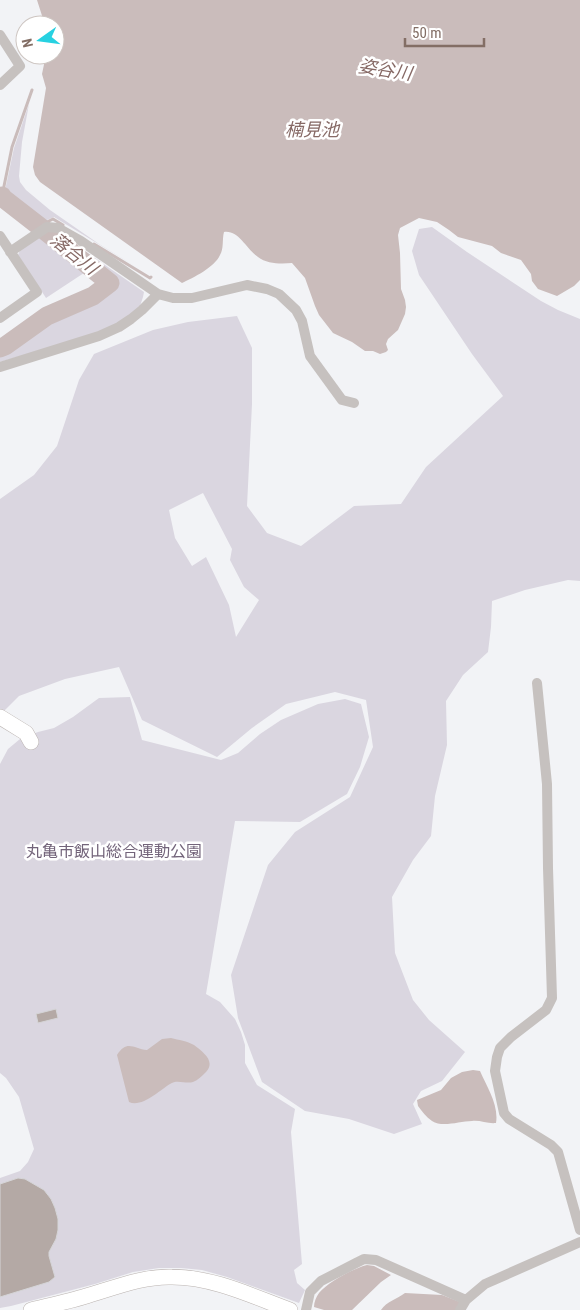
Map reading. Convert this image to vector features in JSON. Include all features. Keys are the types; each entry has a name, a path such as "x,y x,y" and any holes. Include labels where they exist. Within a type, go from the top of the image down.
{"street":[{"path":"0,34 20,66 0,85"},
{"path":"10,252 47,227 58,228 158,294 173,298 192,298 247,285 267,288 279,294 296,310 302,321 310,356 342,400 354,403"},
{"path":"0,236 37,292 0,318"},
{"path":"0,367 106,333 131,319 158,294"},
{"path":"537,683 547,784 552,998 546,1010 500,1048 495,1071 504,1113 510,1120 551,1145 558,1152 580,1230"},
{"path":"0,717 26,733 31,742"},
{"path":"460,1310 466,1300 486,1284 580,1242"},
{"path":"306,1310 310,1292 321,1281 356,1262 364,1260 376,1260 466,1300"},
{"path":"31,1310 143,1279 171,1276 201,1279 290,1310"}],"green space":[{"path":"29,104 22,142 20,182 26,190 50,210 138,268 54,217 40,223 4,197 14,148"},
{"path":"432,227 541,301 580,319 580,581 568,580 525,590 492,601 488,652 463,675 446,701 447,745 435,796 431,836 413,860 392,897 395,953 413,1000 429,1020 465,1052 442,1081 421,1091 413,1104 422,1124 394,1134 349,1119 305,1111 262,1082 238,1018 231,975 268,865 295,832 350,797 373,747 366,700 335,692 286,704 252,728 217,757 142,720 119,667 65,679 19,696 0,715 0,499 34,475 57,446 79,380 94,354 153,330 188,322 237,316 252,348 252,404 247,506 267,533 301,546 354,506 401,504 426,467 503,396 472,354 419,275 412,251 419,229","holes":["203,493 232,549 230,560 244,587 259,600 236,637 229,605 206,557 192,566 175,538 169,510"]},
{"path":"44,234 90,269 46,298 18,255 20,250"},
{"path":"54,234 66,238 144,292 139,309 127,318 98,333 0,362 0,350 6,349 51,317 95,296 114,284"},
{"name":"丸亀市飯山総合運動公園","path":"130,697 142,740 221,760 238,753 260,734 281,720 318,704 345,699 361,704 369,737 360,767 347,794 300,822 235,821 206,994 220,1002 235,1019 245,1045 245,1063 257,1085 295,1109 291,1132 302,1264 294,1270 297,1283 305,1290 299,1303 202,1270 159,1268 133,1272 95,1284 0,1308 0,1178 20,1171 28,1162 34,1149 19,1097 6,1078 0,1073 0,764 8,749 20,739 54,728 99,698"}],"water":[{"name":"楠見池","path":"37,0 580,0 580,280 557,296 538,289 532,281 531,274 521,260 501,253 492,246 458,237 437,222 419,218 400,228 398,235 401,289 405,300 405,314 398,330 388,339 386,344 388,350 380,354 373,351 365,351 333,333 319,315 305,278 292,263 266,261 254,254 238,237 229,232 224,232 221,253 214,264 182,283 40,182 35,175 33,167 46,88 42,74 44,65 65,65 65,15 42,15"},
{"path":"171,1038 189,1042 198,1048 209,1060 209,1068 193,1082 173,1083 145,1101 139,1103 129,1102 117,1055 127,1046 147,1050 162,1039"},
{"path":"480,1071 489,1090 496,1110 496,1123 467,1121 441,1124 428,1118 418,1106 417,1100 441,1090 451,1078 462,1072"},
{"path":"367,1265 374,1266 391,1275 352,1310 324,1310 314,1307 318,1295 328,1284 348,1272"},
{"path":"405,1293 442,1295 460,1302 456,1310 381,1310"}],"building":[{"path":"56,1009 58,1018 38,1023 36,1014"},
{"path":"18,1178 25,1179 44,1190 55,1208 58,1230 49,1256 55,1277 49,1282 0,1297 0,1184"}],"waterway":[{"path":"2,196 12,147 32,90"},
{"name":"落合川","path":"0,348 47,316 93,296 110,283 2,196"},
{"name":"落合川","path":"39,226 53,219 63,225"},
{"name":"落合川","path":"94,244 151,277"}],"water label":[{"name":"姿谷川","path":"385,70"}]}
